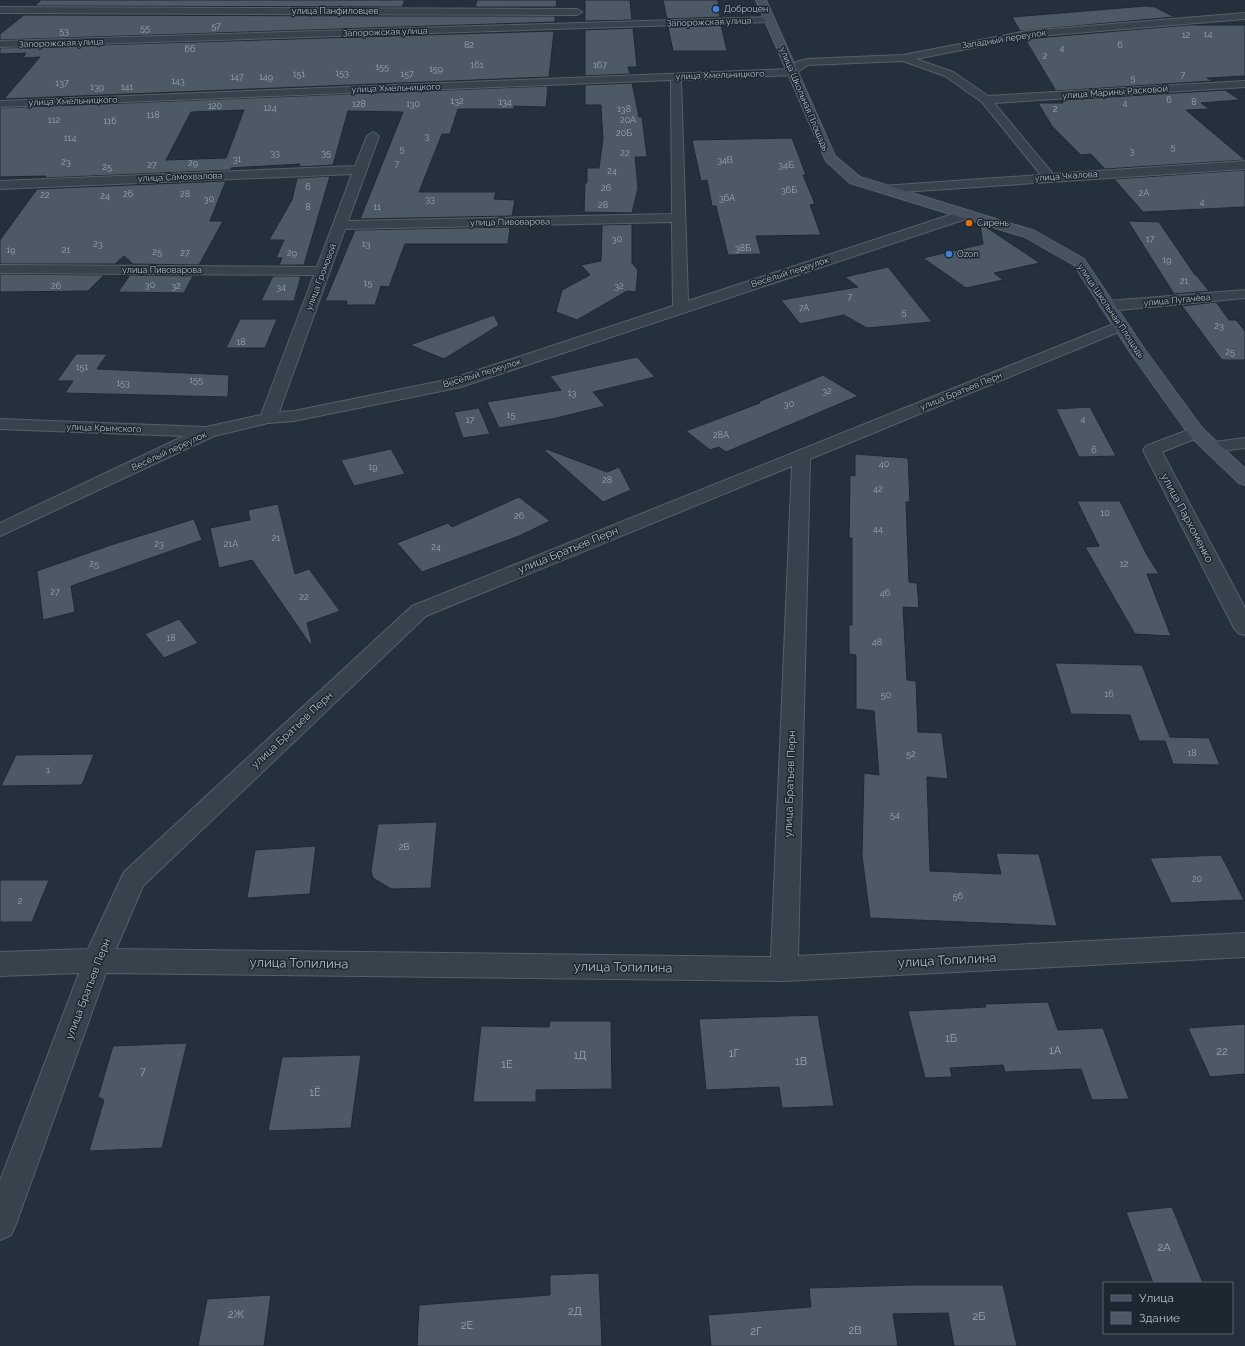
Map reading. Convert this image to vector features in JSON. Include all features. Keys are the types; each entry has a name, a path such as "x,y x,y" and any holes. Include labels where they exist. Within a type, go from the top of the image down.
{"main road":[{"name":"улица Школьная Площадь","path":"761,0 830,158 855,180 1030,234 1079,262 1121,326 1196,432 1245,479"}],"street":[{"name":"улица Панфиловцев","path":"0,10 588,12"},
{"path":"626,15 668,24"},
{"name":"Западный переулок","path":"793,72 800,64 807,62 903,58 1027,34 1245,16"},
{"name":"Запорожская улица","path":"0,44 770,20"},
{"path":"903,58 949,74 986,100 1049,177"},
{"name":"улица Хмельницкого","path":"0,104 793,72"},
{"path":"676,77 681,308"},
{"name":"улица Марины Расковой","path":"986,100 1245,84"},
{"name":"улица Громовой","path":"268,418 373,136"},
{"name":"улица Чкалова","path":"887,189 1245,165"},
{"name":"улица Самохвалова","path":"0,185 361,170"},
{"name":"Весёлый переулок","path":"0,530 208,432 268,418 294,416 455,383 968,214"},
{"name":"улица Пивоварова","path":"340,225 679,218"},
{"name":"улица Пивоварова","path":"0,269 323,271"},
{"name":"улица Пугачёва","path":"1108,306 1245,294"},
{"name":"улица Братьев Перн","path":"0,1224 97,961 133,879 419,611 1121,326"},
{"name":"улица Крымского","path":"0,424 208,432"},
{"name":"улица Пархоменко","path":"1196,432 1152,450 1245,628"},
{"path":"1212,447 1245,443"},
{"name":"улица Братьев Перн","path":"784,969 801,456"},
{"name":"улица Топилина","path":"0,964 97,961 784,969 1245,944"}],"building":[{"path":"41,0 405,0 402,7 35,6"},
{"path":"477,0 557,0 556,7 475,7"},
{"path":"585,0 630,0 632,20 585,21"},
{"path":"663,0 718,0 720,17 667,19"},
{"path":"1146,6 1155,7 1174,17 1020,31 1012,17"},
{"path":"24,15 555,16 555,22 0,40 0,34"},
{"path":"721,25 727,51 673,51 668,27"},
{"path":"1188,25 1245,25 1245,76 1207,78 1212,81 1056,91 1025,39"},
{"path":"633,28 637,67 628,67 630,74 585,76 585,30"},
{"path":"554,31 549,77 4,99 40,57 23,58 26,53 0,54 0,48"},
{"path":"632,83 639,117 642,117 647,157 635,157 638,188 632,213 584,212 587,168 599,168 603,139 601,105 585,105 585,85"},
{"path":"548,86 546,107 514,106 514,109 458,109 450,134 442,134 419,192 496,192 494,199 515,200 512,216 360,219 403,112 348,111 333,165 299,167 300,164 231,168 231,170 45,178 46,176 0,177 0,108","holes":["244,110 226,158 166,160 191,112"]},
{"path":"1225,90 1240,100 1201,103 1210,109 1186,110 1245,160 1105,169 1091,154 1081,155 1052,126 1038,103 1063,103 1062,100"},
{"path":"792,138 806,175 803,175 815,204 810,205 821,235 756,236 761,254 728,255 716,206 712,206 707,180 701,181 692,140"},
{"path":"1245,170 1245,207 1143,212 1114,179"},
{"path":"330,176 304,265 279,265 282,258 276,258 284,240 269,240 292,200 297,178"},
{"path":"226,181 210,221 223,221 199,265 133,264 124,256 115,264 0,264 0,240 37,189"},
{"path":"1128,221 1159,222 1195,275 1209,291 1174,294"},
{"path":"632,224 632,263 638,270 636,292 627,291 577,320 556,312 562,290 590,275 581,265 601,261 602,225"},
{"path":"980,225 983,225 1040,263 994,273 1003,280 966,288 923,258 983,244"},
{"path":"510,227 508,244 405,244 389,287 381,286 375,305 346,305 347,301 325,301 355,230"},
{"path":"888,267 932,322 867,328 844,315 800,324 781,300 858,287 845,277"},
{"path":"0,274 104,275 88,291 0,292"},
{"path":"130,275 193,276 184,293 118,292"},
{"path":"273,276 301,276 294,301 261,301"},
{"path":"1216,302 1229,320 1236,320 1245,331 1245,360 1222,360 1182,306"},
{"path":"494,315 499,325 444,359 410,345"},
{"path":"240,319 277,319 265,348 226,348"},
{"path":"76,354 107,354 97,369 229,375 228,397 65,393 73,381 57,381"},
{"path":"637,357 655,377 593,392 605,406 552,419 499,428 487,402 561,390 550,376"},
{"path":"823,375 858,396 726,452 719,447 710,450 686,431 760,403 758,402"},
{"path":"1090,407 1116,456 1079,457 1056,409"},
{"path":"479,408 490,434 463,438 454,412"},
{"path":"391,449 405,474 354,486 341,460"},
{"path":"546,449 607,472 619,467 631,490 603,502 545,451"},
{"path":"855,454 908,458 910,502 906,502 909,582 917,583 919,608 903,607 907,680 916,681 918,732 942,733 948,779 927,777 930,871 1001,874 996,853 1039,854 1057,926 870,918 862,855 864,773 879,775 874,711 856,709 856,655 849,654 849,625 852,625 852,538 849,538 850,475 855,476"},
{"path":"519,497 550,521 519,536 422,572 397,543 448,523 452,527"},
{"path":"1077,501 1120,501 1147,555 1159,574 1147,574 1171,636 1135,634 1085,547 1099,546"},
{"path":"278,504 295,574 309,569 340,611 307,623 312,643 310,644 252,560 219,568 210,528 250,520 248,510"},
{"path":"194,519 202,540 71,586 75,612 43,620 37,571 111,545"},
{"path":"179,619 198,643 164,658 145,634"},
{"path":"1055,663 1142,665 1170,737 1209,738 1220,765 1173,764 1165,741 1139,741 1130,715 1071,714"},
{"path":"94,754 82,785 1,786 16,755"},
{"path":"437,822 431,888 391,889 373,878 371,871 378,824"},
{"path":"316,846 310,894 247,898 255,850"},
{"path":"1221,855 1244,900 1171,903 1150,858"},
{"path":"0,880 49,880 32,922 0,922"},
{"path":"1048,1002 1058,1030 1103,1028 1129,1099 1092,1100 1081,1069 1005,1072 1003,1065 950,1068 952,1077 925,1078 908,1011 986,1007 985,1004"},
{"path":"818,1015 834,1106 782,1108 779,1087 706,1090 699,1019"},
{"path":"550,1021 611,1021 612,1089 536,1090 536,1102 473,1102 481,1026 549,1027"},
{"path":"1245,1024 1245,1074 1210,1077 1188,1028"},
{"path":"187,1043 162,1148 89,1151 104,1100 98,1097 113,1046"},
{"path":"361,1055 351,1128 268,1131 282,1057"},
{"path":"1172,1207 1203,1282 1153,1282 1126,1212"},
{"path":"599,1273 602,1346 417,1346 419,1305 550,1295 550,1275"},
{"path":"912,1285 1003,1285 1017,1346 954,1346 948,1313 893,1314 898,1346 711,1346 708,1315 811,1307 809,1288"},
{"path":"271,1295 264,1346 198,1346 207,1299"}],"place":[{"name":"Доброцен","path":"716,9"},
{"name":"Сирень","path":"969,223"},
{"name":"Ozon","path":"949,254"}]}
